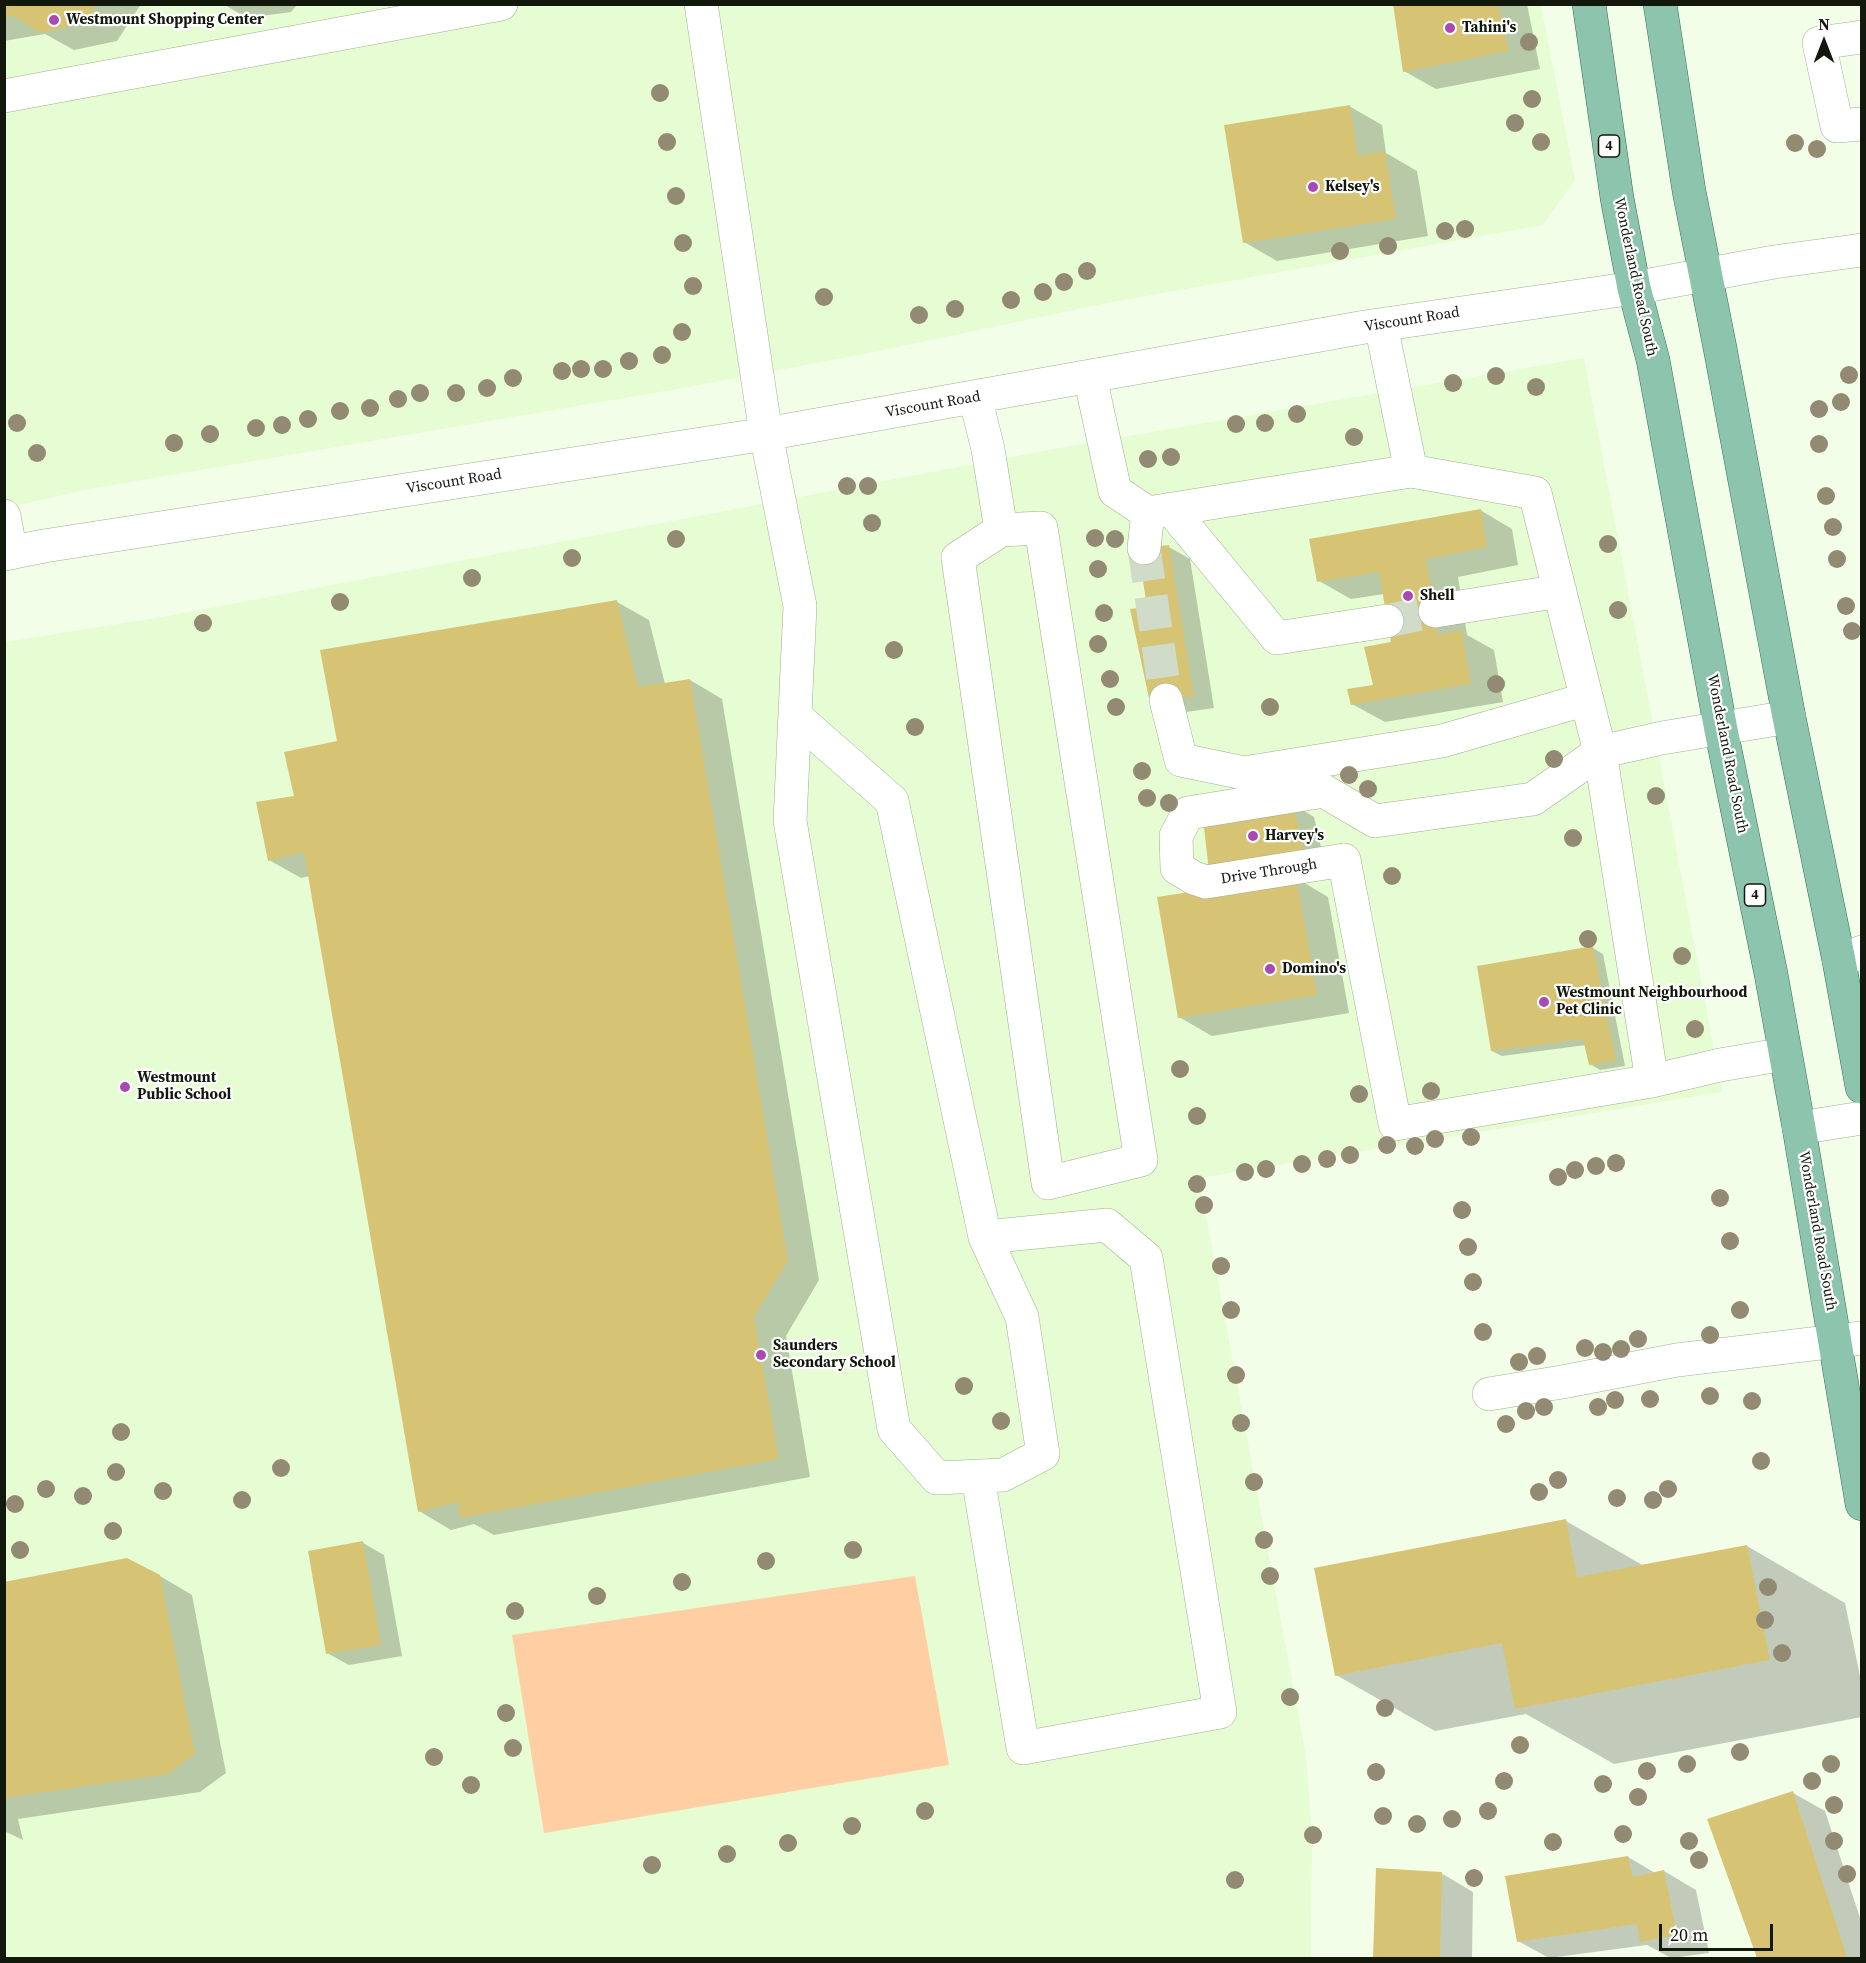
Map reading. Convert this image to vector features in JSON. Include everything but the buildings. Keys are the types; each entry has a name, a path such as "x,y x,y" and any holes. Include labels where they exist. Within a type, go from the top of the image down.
{"main road":[{"name":"Wonderland Road South","path":"1589,4 1617,198 1634,288 1653,360 1721,730 1771,974 1799,1128 1849,1340 1862,1504"},
{"path":"1660,4 1689,191 1789,717 1850,957 1862,1087"}],"street":[{"path":"4,96 501,4"},
{"path":"701,4 766,434 800,606 790,821 894,1430 937,1478 1003,1475 1043,1454 1022,1317 985,1237 892,801 795,716"},
{"path":"1862,37 1819,43 1837,126 1862,124"},
{"name":"Viscount Road","path":"8,553 766,434 1381,325 1634,288 1774,262 1862,250"},
{"path":"1381,325 1411,471"},
{"path":"1090,377 1114,491 1159,511 1277,638 1387,621"},
{"path":"975,397 988,450 1001,530"},
{"path":"1159,511 1411,471 1535,493 1600,752 1652,1081"},
{"path":"1144,548 1159,511"},
{"path":"4,516 8,553"},
{"path":"1041,528 1141,1160 1048,1183 958,558 1001,530 1041,528"},
{"path":"1435,611 1560,591"},
{"path":"1166,700 1181,760 1244,773 1442,741 1587,699"},
{"path":"1785,1054 1720,1065 1652,1081 1395,1124 1344,860 1375,821 1533,799 1600,752 1662,738 1789,717"},
{"name":"Drive Through","path":"1344,860 1206,882 1177,868 1176,836 1188,813 1324,790 1375,821"},
{"path":"1799,1128 1862,1118"},
{"path":"978,1477 1023,1748 1220,1712 1146,1258 1107,1225 985,1237"},
{"path":"1489,1394 1677,1360 1849,1340"}],"shaded area":[{"path":"4,5 1541,5 1575,180 1543,225 1107,303 869,353 677,389 89,489 5,508"},
{"name":"Saunders Secondary School","path":"1584,358 1722,1092 1199,1178 1306,1756 1312,1832 1311,1958 5,1958 5,642 162,617 1070,446"},
{"path":"915,1576 949,1765 544,1833 512,1635"}],"tunnel":[{"path":"1144,548 1166,700"},
{"path":"1387,621 1435,611"}],"place":[{"name":"Westmount Shopping Center","path":"54,20"},
{"name":"Tahini's","path":"1450,28"},
{"name":"Kelsey's","path":"1313,187"},
{"name":"Shell","path":"1408,596"},
{"name":"Harvey's","path":"1253,836"},
{"name":"Domino's","path":"1270,969"},
{"name":"Westmount Neighbourhood Pet Clinic","path":"1544,1002"},
{"name":"Westmount Public School","path":"125,1087"},
{"name":"Saunders Secondary School","path":"761,1355"}]}
